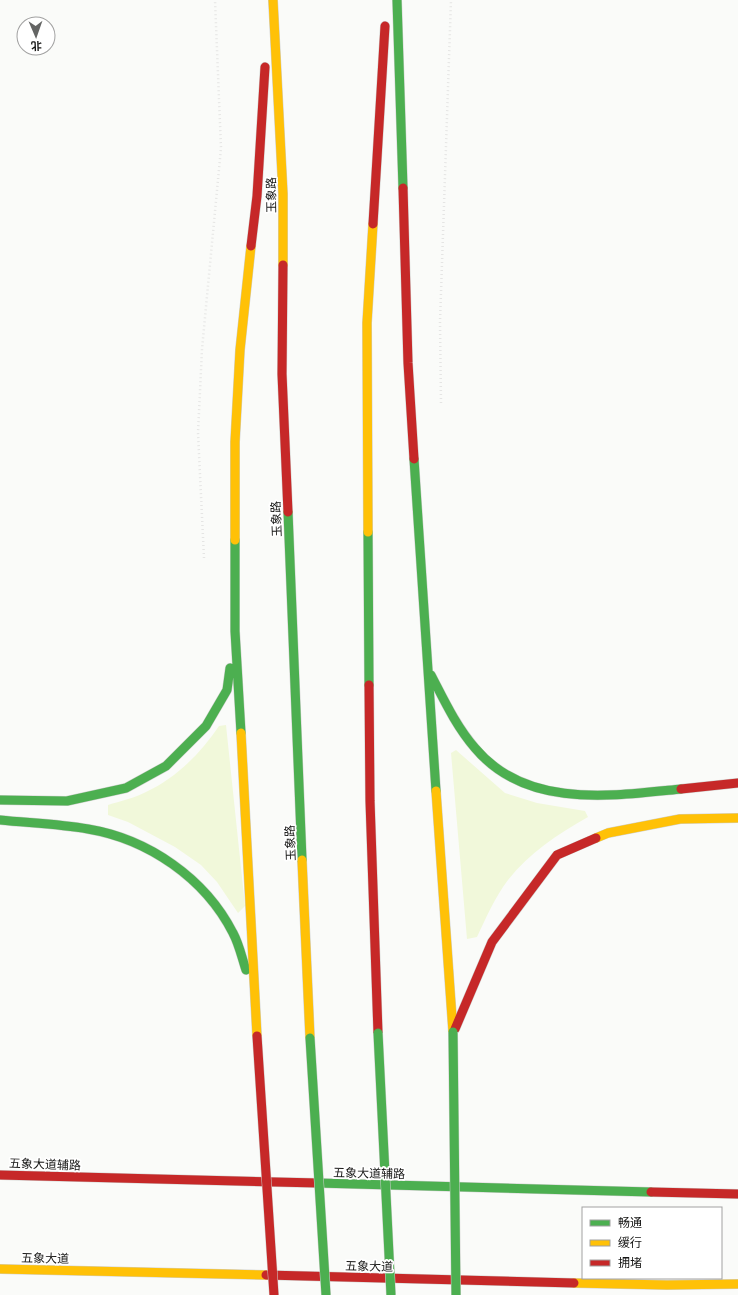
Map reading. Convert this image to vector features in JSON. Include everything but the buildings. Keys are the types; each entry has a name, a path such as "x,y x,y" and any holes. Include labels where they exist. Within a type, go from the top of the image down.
{"main road":[{"path":"268,0 257,196 240,350 236,412 235,631 254,992 274,1295"},
{"name":"玉象路","path":"273,0 284,194 282,374 310,1038 326,1295"},
{"path":"397,0 408,363 427,668 454,1032 456,1295"},
{"path":"386,16 367,323 370,801 378,1032 391,1295"},
{"path":"0,800 67,801 126,788 166,766 206,726 227,690 235,631"},
{"path":"427,668 458,726 469,741 483,757 502,772 521,783 548,792 580,797 614,796 738,783"},
{"path":"454,1032 492,942 557,855 608,833 680,819 738,818"},
{"path":"0,820 88,829 135,842 170,862 207,894 233,933 254,992"},
{"name":"五象大道辅路","path":"0,1175 738,1194"},
{"name":"五象大道","path":"0,1269 659,1285 738,1284"}],"path":[{"path":"204,562 198,433 202,349 221,148 215,0"},
{"path":"442,408 440,322 451,0"}],"green space":[{"path":"226,725 245,906 238,913 217,882 201,865 175,847 128,822 108,815 108,805 142,794 168,780 196,755 219,726"},
{"path":"456,750 505,793 537,803 585,811 588,817 555,837 516,870 499,893 477,937 467,939 451,753"}],"traffic: fast":[{"path":"397,0 403,188"},
{"path":"414,459 436,791"},
{"path":"288,512 302,860"},
{"path":"368,532 369,685"},
{"path":"235,540 235,631 241,733"},
{"path":"0,800 67,801 126,788 166,766 206,726 227,690 230,668"},
{"path":"431,675 456,722 468,740 496,768 519,781 544,790 571,794 626,794 681,789"},
{"path":"0,820 88,829 110,834 153,852 172,864 191,879 207,895 221,913 233,933 239,946 246,970"},
{"path":"453,1032 456,1295"},
{"path":"378,1033 391,1295"},
{"path":"310,1038 326,1295"},
{"path":"318,1183 651,1192"}],"traffic: slow":[{"path":"273,0 283,194 283,265"},
{"path":"368,532 367,323 373,224"},
{"path":"235,540 235,442 240,350 251,246"},
{"path":"241,733 257,1036"},
{"path":"436,791 453,1032"},
{"path":"596,838 608,833 680,819 738,818"},
{"path":"302,860 310,1038"},
{"path":"0,1269 266,1275"},
{"path":"574,1283 667,1285 738,1284"}],"traffic: jam":[{"path":"373,224 385,26"},
{"path":"251,246 257,196 265,67"},
{"path":"403,188 408,363 414,459"},
{"path":"283,265 282,374 288,512"},
{"path":"369,685 370,801 378,1033"},
{"path":"681,789 738,783"},
{"path":"455,1029 492,942 557,855 596,838"},
{"path":"257,1036 274,1295"},
{"path":"0,1175 318,1183"},
{"path":"651,1192 738,1194"},
{"path":"266,1275 574,1283"}]}
